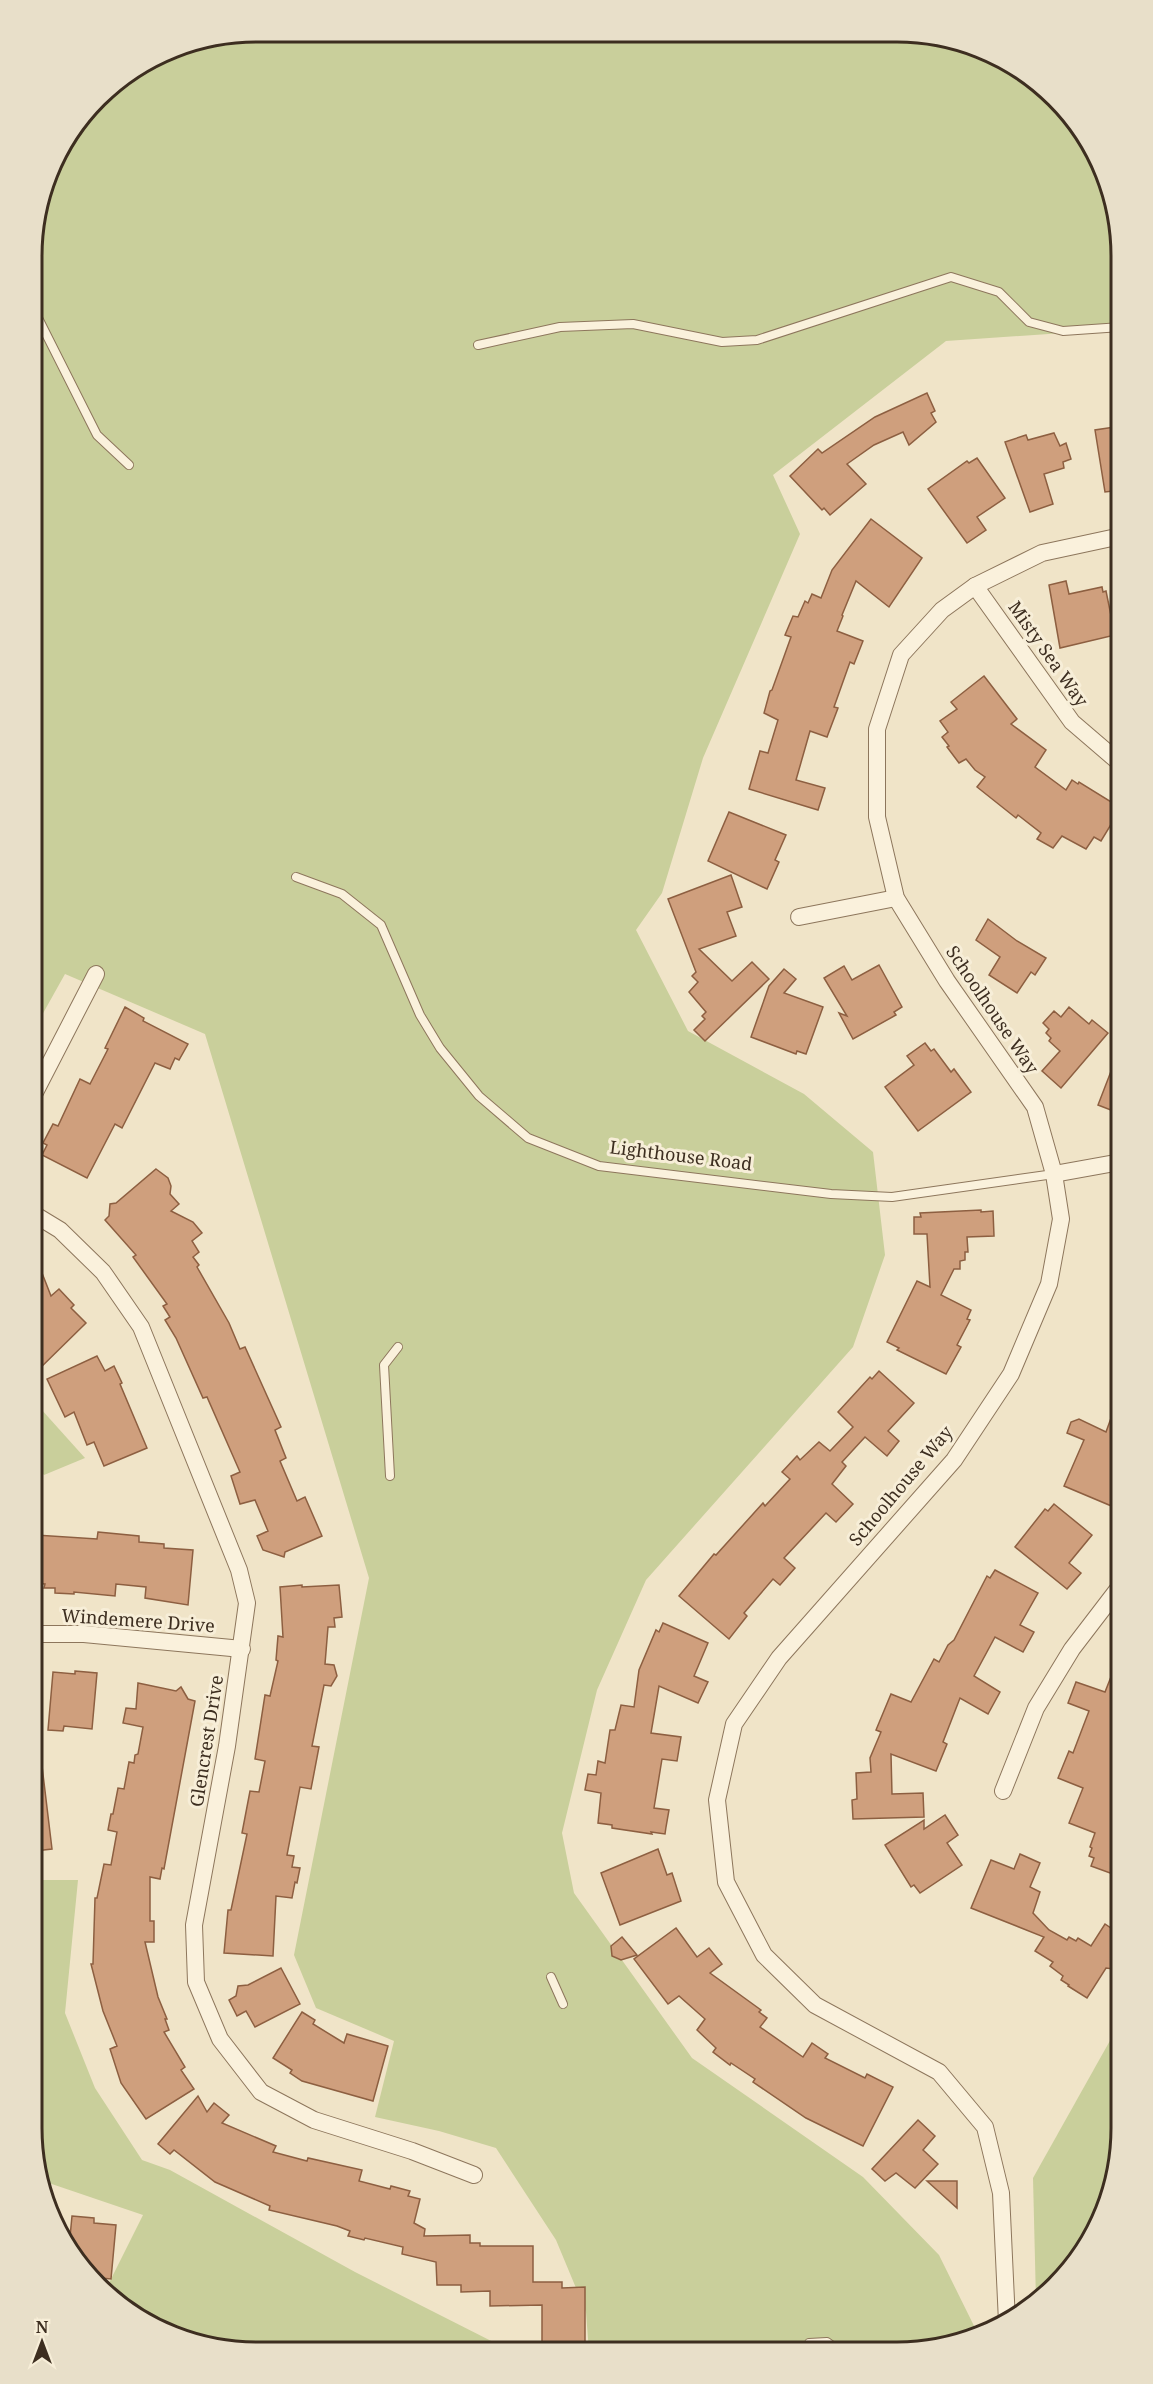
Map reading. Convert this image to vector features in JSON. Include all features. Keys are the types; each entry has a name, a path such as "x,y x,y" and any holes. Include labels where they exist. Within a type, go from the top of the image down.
{"street":[{"name":"Schoolhouse Way","path":"1007,2312 1001,2193 985,2127 939,2072 815,2005 765,1955 726,1882 717,1800 734,1724 779,1658 954,1460 1011,1374 1049,1284 1061,1219 1054,1174 1035,1107 946,981 896,898 877,817 877,729 901,655 942,610 975,586 1042,553 1111,538"},
{"name":"Misty Sea Way","path":"975,586 1072,722 1111,755"},
{"path":"799,917 896,898"},
{"path":"42,1079 96,974"},
{"name":"Lighthouse Road","path":"1054,1174 1111,1164"},
{"name":"Glencrest Drive","path":"42,1219 60,1230 103,1272 141,1327 239,1570 246,1603 242,1649 227,1746 194,1925 196,1982 220,2039 261,2092 314,2120 412,2151 474,2175"},
{"path":"1003,1791 1036,1708 1072,1649 1111,1598"},
{"name":"Windemere Drive","path":"42,1634 84,1634 242,1649"}],"lane":[{"path":"478,345 560,327 633,324 722,342 757,340 951,277 999,292 1029,322 1063,331 1111,328"},
{"path":"42,326 97,435 129,465"},
{"name":"Lighthouse Road","path":"296,877 342,894 381,925 420,1015 440,1048 479,1095 528,1138 599,1166 831,1194 892,1197 1054,1174"},
{"path":"390,1476 384,1365 398,1347"},
{"path":"551,1977 563,2004"}],"green space":[{"path":"242,42 911,42 953,49 992,64 1027,86 1058,115 1075,137 1089,161 1104,200 1111,242 1111,330 946,341 773,475 800,534 703,758 662,893 636,930 688,1031 804,1094 873,1152 885,1255 853,1347 646,1580 597,1690 562,1833 574,1893 692,2058 863,2177 939,2255 975,2328 953,2335 911,2342 588,2342 586,2312 556,2240 496,2148 439,2131 375,2117 394,2041 316,2008 294,1955 369,1578 205,1034 65,974 42,1015 42,242 49,200 64,161 86,126 115,95 137,78 174,58 200,49"},
{"path":"42,1410 85,1458 44,1475 42,1473"},
{"path":"42,1880 78,1880 65,2013 95,2088 142,2160 170,2170 355,2272 493,2342 242,2342 187,2331 137,2306 109,2283 143,2215 49,2183 42,2142"},
{"path":"1111,2039 1111,2142 1104,2184 1095,2210 1075,2247 1058,2269 1036,2291 1033,2178"}],"building":[{"path":"927,393 935,411 931,413 936,422 909,445 903,432 874,445 847,464 866,484 830,515 824,508 822,510 790,476 818,449 822,453 875,417"},
{"path":"1111,428 1111,491 1105,492 1095,430"},
{"path":"1054,433 1060,446 1066,443 1071,459 1063,462 1064,468 1044,474 1053,504 1030,512 1005,442 1026,435 1028,440"},
{"path":"977,458 1005,498 977,517 986,530 967,543 928,489 967,461 969,463"},
{"path":"871,519 922,558 889,607 856,581 837,631 863,641 854,664 850,662 834,707 838,708 827,737 810,731 796,780 825,788 818,810 749,789 760,751 768,753 778,720 764,713 791,637 785,635 793,616 798,617 805,601 808,603 812,594 821,598 832,570"},
{"path":"1066,581 1069,594 1102,587 1103,592 1106,591 1111,615 1111,636 1060,648 1049,585"},
{"path":"984,676 1017,719 1011,724 1046,750 1035,767 1066,790 1072,780 1111,802 1111,824 1101,841 1094,837 1086,849 1062,836 1053,848 1037,839 1041,833 1018,815 1016,818 977,787 985,777 966,759 959,763 942,737 948,732 940,721 957,709 951,702"},
{"path":"729,812 786,835 775,860 779,862 767,889 708,861"},
{"path":"731,875 742,907 727,912 736,936 699,949 732,981 752,962 769,979 705,1041 694,1030 705,1019 702,1016 706,1012 689,992 698,982 692,976 696,972 668,899"},
{"path":"988,919 1017,941 1046,958 1035,975 1031,972 1017,993 989,975 1000,957 976,940"},
{"path":"879,965 902,1007 894,1012 896,1015 853,1039 839,1013 847,1016 824,978 844,966 852,980"},
{"path":"784,969 796,979 784,993 823,1007 806,1054 797,1051 796,1054 751,1037 769,986"},
{"path":"125,1007 144,1018 143,1021 188,1044 179,1060 175,1058 170,1069 155,1063 122,1128 115,1124 87,1178 42,1155 47,1145 43,1143 53,1124 58,1126 80,1079 90,1084 108,1049 105,1048"},
{"path":"1069,1007 1089,1024 1092,1020 1108,1033 1061,1088 1042,1071 1060,1051 1049,1041 1051,1038 1046,1033 1049,1029 1043,1023 1054,1011 1061,1017"},
{"path":"925,1043 931,1051 934,1049 951,1072 954,1069 971,1092 918,1131 885,1087 914,1065 907,1056"},
{"path":"1111,1071 1111,1110 1098,1105"},
{"path":"156,1169 168,1178 171,1186 170,1194 179,1204 171,1211 193,1222 202,1233 192,1241 199,1252 193,1257 229,1323 240,1349 245,1347 281,1427 275,1430 286,1458 280,1461 297,1501 305,1497 322,1536 285,1552 284,1557 263,1550 257,1536 268,1531 255,1500 240,1504 231,1476 240,1472 207,1397 203,1398 176,1338 165,1320 170,1317 163,1306 167,1304 133,1257 136,1255 105,1220 109,1216 110,1204 116,1203"},
{"path":"981,1210 981,1212 993,1211 994,1236 967,1237 968,1252 965,1252 965,1260 960,1261 960,1269 954,1269 941,1295 971,1310 967,1319 970,1320 957,1345 961,1347 946,1374 897,1350 899,1348 887,1342 917,1281 930,1287 927,1234 914,1234 914,1217 921,1217 920,1213"},
{"path":"42,1273 51,1296 59,1289 74,1305 71,1308 86,1323 42,1366"},
{"path":"97,1356 105,1371 114,1366 147,1448 104,1466 94,1442 87,1445 74,1412 65,1417 47,1379"},
{"path":"879,1371 914,1403 888,1431 899,1441 887,1456 865,1437 842,1462 846,1466 832,1484 853,1504 836,1522 826,1513 784,1558 795,1568 780,1585 773,1579 744,1613 747,1616 729,1639 679,1596 714,1554 716,1555 763,1503 765,1506 790,1479 782,1472 797,1456 800,1460 819,1442 830,1451 853,1427 838,1412 870,1377 872,1379"},
{"path":"1111,1418 1111,1506 1064,1486 1084,1440 1067,1433 1071,1422 1079,1419 1106,1432"},
{"path":"1054,1504 1092,1535 1069,1563 1081,1573 1067,1589 1015,1547 1045,1509 1048,1511"},
{"path":"98,1532 139,1536 139,1542 164,1544 164,1548 193,1550 188,1605 145,1598 146,1587 116,1584 115,1596 74,1592 74,1594 55,1593 55,1588 44,1588 45,1584 42,1584 42,1535 97,1539"},
{"path":"995,1570 1038,1593 1020,1625 1034,1632 1023,1652 995,1637 974,1676 1000,1692 988,1714 960,1698 943,1742 947,1744 936,1771 891,1754 892,1794 923,1793 924,1817 853,1819 852,1800 857,1799 856,1773 871,1772 870,1758 881,1732 876,1730 891,1694 911,1702 934,1659 939,1662 948,1645 954,1640 987,1576 990,1578"},
{"path":"302,1585 302,1587 339,1585 342,1617 334,1618 335,1627 328,1627 325,1664 334,1665 337,1676 331,1686 324,1685 312,1746 319,1747 311,1789 300,1787 287,1855 294,1856 292,1867 300,1868 297,1883 295,1882 292,1898 276,1896 273,1956 224,1953 228,1910 231,1910 247,1834 242,1833 250,1791 259,1792 265,1761 255,1759 265,1695 270,1696 278,1661 276,1660 278,1636 283,1637 280,1587"},
{"path":"663,1623 708,1643 694,1676 708,1682 698,1703 659,1686 651,1733 681,1737 677,1761 662,1759 654,1808 669,1810 665,1834 651,1832 652,1834 612,1828 612,1825 598,1823 601,1793 585,1790 588,1774 596,1775 598,1761 605,1763 610,1730 615,1730 621,1705 634,1707 639,1670 656,1630 659,1632"},
{"path":"75,1671 97,1673 92,1729 64,1726 63,1731 48,1730 53,1672 75,1674"},
{"path":"1111,1677 1111,1873 1091,1866 1094,1858 1089,1856 1092,1848 1090,1847 1095,1833 1069,1823 1083,1788 1058,1778 1069,1751 1073,1753 1089,1711 1068,1703 1076,1682 1105,1692"},
{"path":"138,1683 176,1691 181,1687 188,1699 195,1701 164,1869 162,1868 160,1879 150,1877 150,1921 154,1921 154,1942 145,1942 158,1997 167,2019 165,2019 169,2030 164,2032 185,2067 181,2070 194,2089 146,2119 121,2083 110,2049 117,2046 103,2011 91,1964 93,1964 95,1898 97,1898 104,1864 111,1865 117,1832 108,1830 111,1814 113,1814 118,1788 124,1789 129,1762 134,1763 135,1755 138,1754 143,1727 123,1723 126,1708 136,1709"},
{"path":"42,1766 52,1849 42,1850"},
{"path":"945,1815 958,1835 947,1843 962,1865 920,1893 914,1885 911,1887 885,1845 924,1820 924,1829"},
{"path":"658,1849 667,1875 672,1873 681,1901 620,1925 601,1873"},
{"path":"1020,1854 1040,1863 1030,1887 1040,1892 1033,1913 1049,1930 1067,1940 1069,1937 1076,1941 1078,1938 1091,1946 1105,1924 1111,1928 1111,1969 1106,1968 1087,1998 1061,1980 1063,1976 1050,1966 1053,1962 1035,1951 1044,1937 971,1908 991,1860 1014,1869"},
{"path":"676,1928 697,1957 709,1948 722,1964 710,1973 761,2010 759,2012 767,2018 760,2027 803,2057 812,2043 828,2054 825,2058 865,2078 867,2074 893,2087 863,2146 806,2118 753,2082 755,2079 713,2052 716,2048 697,2030 705,2019 679,1996 668,2004 634,1959"},
{"path":"622,1937 637,1955 621,1960 612,1956 611,1946"},
{"path":"281,1968 300,2004 255,2027 246,2011 237,2016 229,2000 236,1996 238,1986 248,1985"},
{"path":"302,2012 315,2020 313,2024 344,2043 347,2034 388,2046 373,2101 302,2081 290,2073 292,2070 273,2058"},
{"path":"198,2096 207,2112 214,2103 229,2115 222,2123 276,2146 273,2152 307,2161 308,2158 362,2170 359,2181 390,2189 391,2186 410,2191 408,2196 420,2199 414,2223 425,2229 424,2236 470,2235 470,2243 480,2243 480,2246 533,2246 533,2282 562,2282 562,2288 585,2287 585,2342 542,2342 542,2305 490,2306 490,2291 461,2292 461,2285 437,2285 436,2262 402,2254 403,2247 348,2236 350,2231 337,2226 269,2210 270,2206 215,2182 174,2150 170,2154 158,2144"},
{"path":"918,2120 935,2136 923,2150 938,2164 915,2188 896,2173 885,2181 872,2169"},
{"path":"927,2181 957,2181 957,2208"},
{"path":"72,2216 94,2218 94,2223 116,2225 111,2279 104,2278 95,2269 70,2234"}]}
